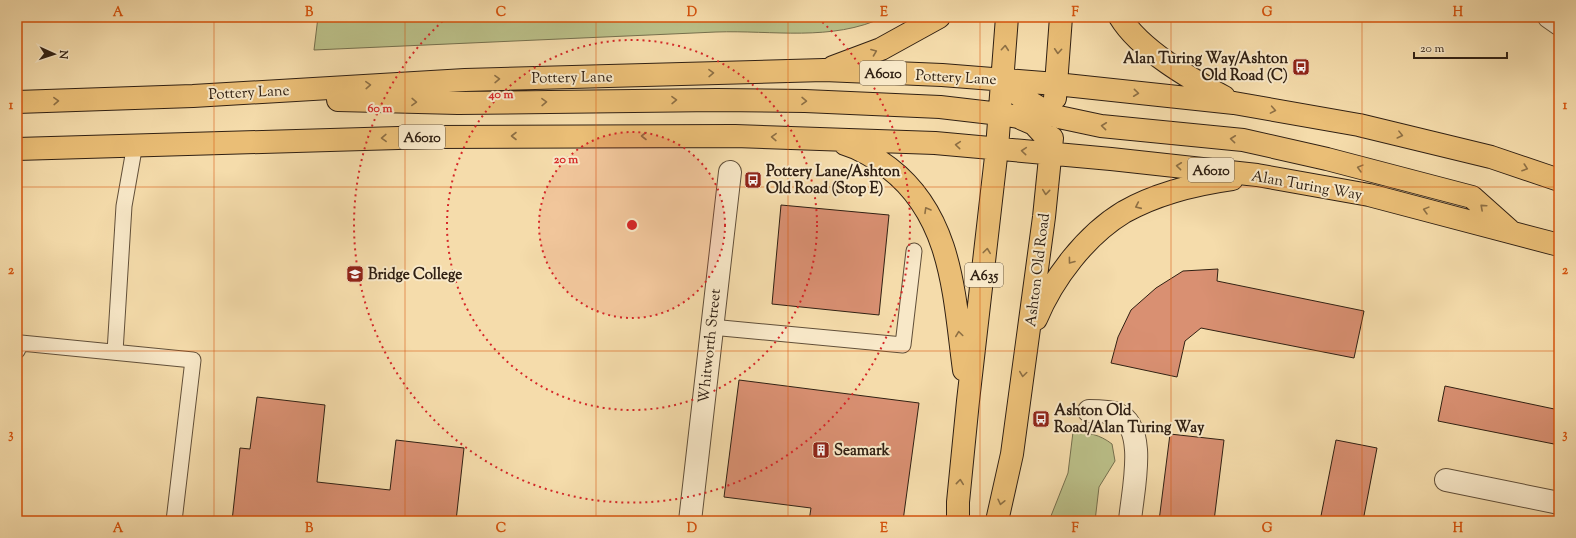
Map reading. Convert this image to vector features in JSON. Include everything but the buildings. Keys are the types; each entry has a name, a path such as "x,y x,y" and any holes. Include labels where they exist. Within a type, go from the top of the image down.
{"highway":[{"path":"824,70 881,49 939,17"},
{"name":"A635","path":"958,521 958,502 968,401 997,148 1007,17"},
{"name":"Ashton Old Road","path":"997,521 1012,454 1029,335 1051,153 1061,17"},
{"path":"1120,17 1134,35 1191,80 1234,103"},
{"name":"Pottery Lane","path":"17,102 193,96 464,80 824,70 1002,79 1056,84"},
{"path":"1002,79 1021,97 1054,116 1101,126 1243,140 1327,159 1472,197 1512,232"},
{"name":"A6010","path":"1056,84 1234,103 1374,128 1492,157 1559,180"},
{"path":"193,96 458,103 717,100 805,101 940,107 1018,117 1034,124 1046,138 1051,153"},
{"name":"A6010","path":"17,150 135,144 432,137 735,136 827,138 935,143 1051,153"},
{"path":"827,138 856,147 875,157 915,191 927,209 940,237 947,259 953,290 968,401"},
{"name":"Alan Turing Way","path":"1051,153 1257,175 1369,195 1559,245"},
{"path":"1029,335 1040,309 1066,269 1089,241 1110,222 1131,209 1174,192 1223,180 1257,175"}],"street":[{"path":"1549,17 1559,24"},
{"name":"Whitworth Street","path":"690,521 711,327 730,172"},
{"path":"1089,410 1116,414 1124,418 1131,426 1137,449 1130,521"},
{"path":"1446,480 1559,503"}],"lane":[{"path":"115,352 124,206 135,144"},
{"path":"711,327 904,345 914,251"},
{"path":"17,351 21,342 194,360 174,521"}],"green space":[{"path":"318,17 884,17 864,25 844,30 823,32 716,32 314,50"},
{"path":"1073,432 1094,435 1103,438 1112,444 1115,461 1099,487 1095,521 1049,521 1068,473"}],"place":[{"name":"Alan Turing Way/Ashton Old Road (C)","path":"1301,67"},
{"name":"Pottery Lane/Ashton Old Road (Stop E)","path":"753,180"},
{"name":"Bridge College","path":"355,274"},
{"name":"Ashton Old Road/Alan Turing Way","path":"1041,419"},
{"name":"Seamark","path":"821,450"}]}
